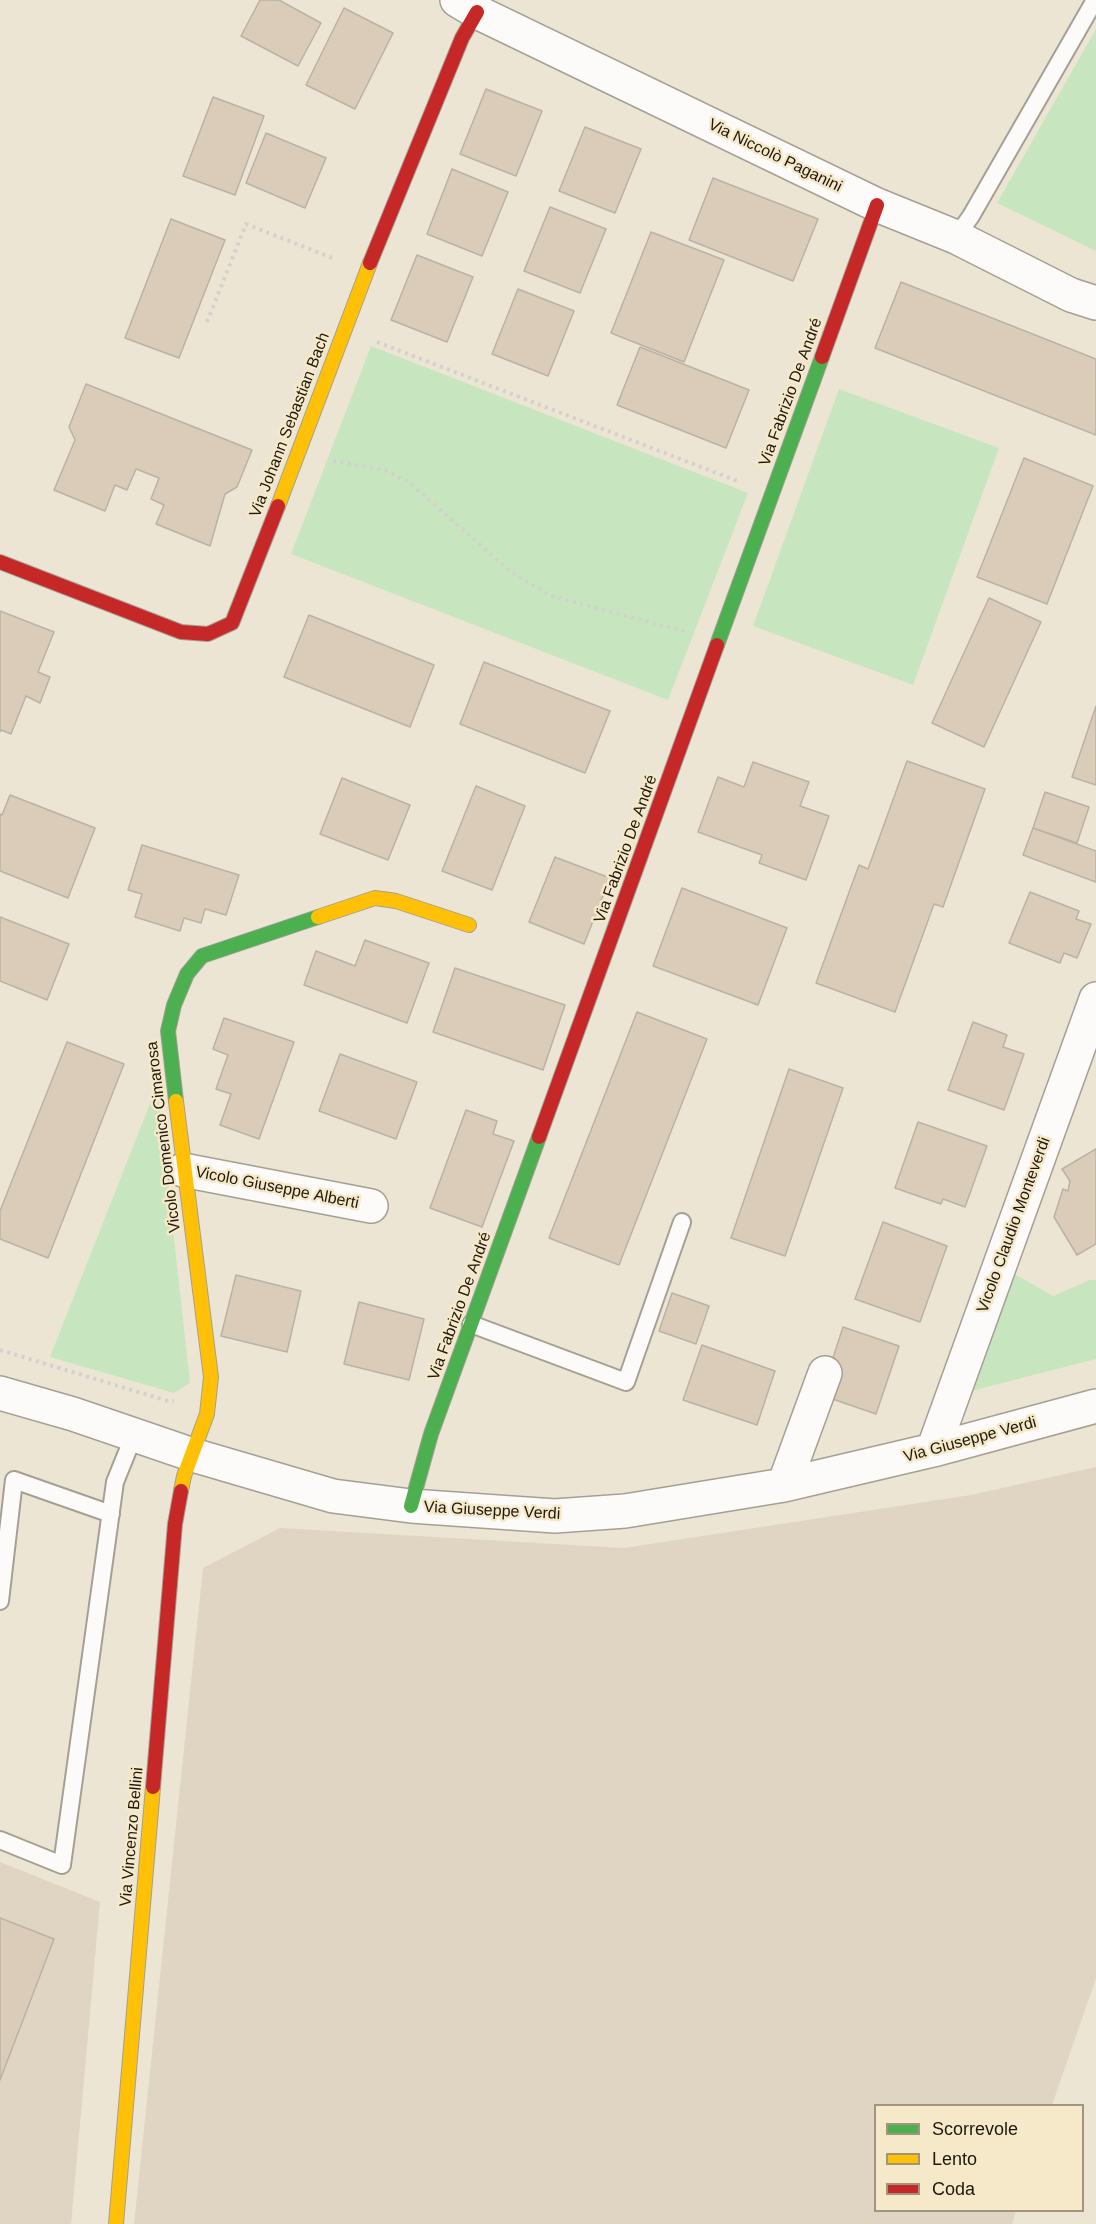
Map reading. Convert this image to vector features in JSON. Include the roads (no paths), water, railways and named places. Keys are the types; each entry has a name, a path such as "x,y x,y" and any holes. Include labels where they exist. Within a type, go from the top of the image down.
{"street":[{"name":"Via Niccolò Paganini","path":"467,6 877,205 956,237 1071,295 1096,303"},
{"name":"Via Johann Sebastian Bach","path":"0,562 181,632 201,636 218,631 232,622 366,272 462,38 467,6"},
{"name":"Via Fabrizio De André","path":"411,1506 431,1434 877,205"},
{"name":"Vicolo Domenico Cimarosa","path":"193,1455 207,1414 211,1377 183,1170 168,1030 174,1005 187,974 202,956 375,898 396,901 469,925"},
{"name":"Vicolo Claudio Monteverdi","path":"933,1450 1096,999"},
{"name":"Vicolo Giuseppe Alberti","path":"183,1170 371,1206"},
{"path":"784,1485 825,1373"},
{"name":"Via Giuseppe Verdi","path":"0,1393 73,1414 193,1455 333,1496 411,1506 555,1516 625,1511 784,1485 933,1450 1096,1406"},
{"name":"Via Vincenzo Bellini","path":"116,2224 175,1524 184,1476 193,1455"}],"lane":[{"path":"956,237 971,216 1095,0"},
{"path":"471,1324 626,1383 682,1222"},
{"path":"0,1840 62,1865 115,1482 135,1435"},
{"path":"0,1601 14,1480 111,1514"}]}
